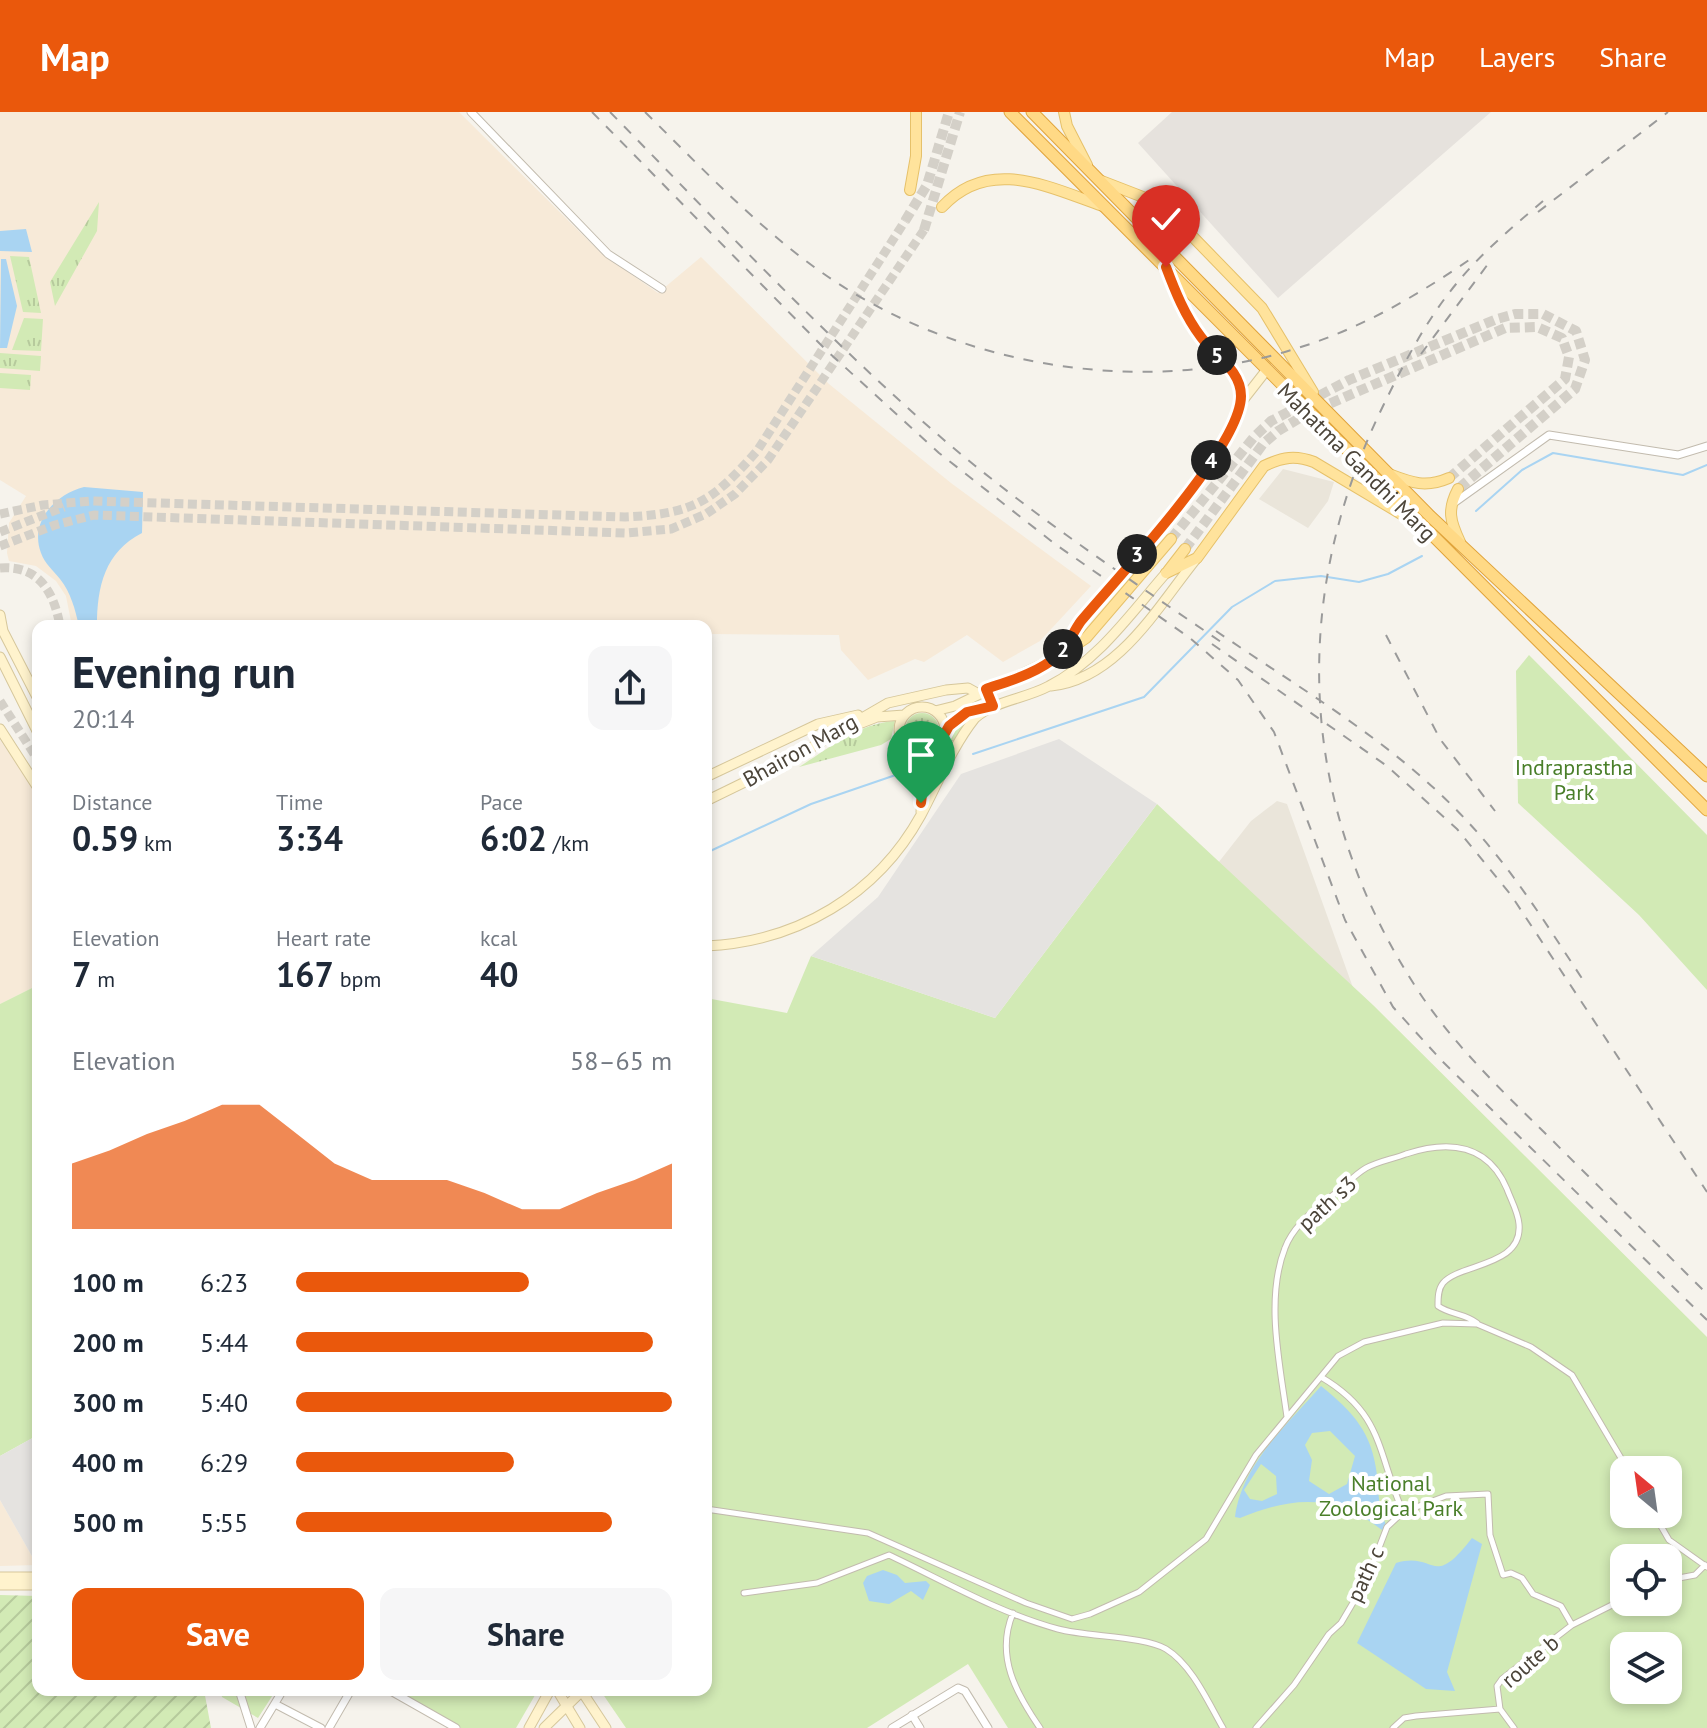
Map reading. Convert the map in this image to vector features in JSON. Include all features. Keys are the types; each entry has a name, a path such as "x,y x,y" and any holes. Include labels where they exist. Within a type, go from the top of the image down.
{"highway":[{"name":"Mahatma Gandhi Marg","path":"1010,112 1166,267 1265,372 1707,810"},
{"name":"Mahatma Gandhi Marg","path":"1032,112 1387,473 1707,776"}],"main road":[{"path":"910,190 916,156 916,112"},
{"path":"1064,112 1067,126 1090,171"},
{"path":"942,207 972,184 1008,177 1106,207"},
{"path":"1099,180 1161,204 1262,308 1297,370 1327,413"},
{"path":"1166,267 1180,302 1200,337 1236,376 1240,404"},
{"name":"Bhairon Marg","path":"712,798 788,761 864,714 917,694 968,688 981,691 1023,676 1059,656 1075,628 1196,483 1231,428 1240,404 1265,372"},
{"path":"920,816 923,778 945,731 961,715 1088,676 1121,651 1197,558 1264,466 1280,458 1297,456 1314,462 1420,525"},
{"path":"1387,473 1416,484 1433,485 1449,478"},
{"path":"1458,489 1450,506 1450,521 1462,546"},
{"path":"1059,656 1086,638 1171,539"},
{"path":"1047,687 1073,671 1106,642 1185,549"},
{"path":"1166,573 1197,558"},
{"path":"0,615 3,631 32,687"},
{"path":"0,657 32,721"},
{"path":"827,737 877,717 904,715 916,708 935,711 955,706 981,691 993,706"},
{"path":"712,945 760,939 826,913 880,871 920,816 963,735 975,718 993,706"},
{"path":"935,711 945,731"},
{"path":"712,774 818,724 864,714"},
{"path":"904,715 899,733 905,746 923,753 937,748"},
{"path":"0,729 32,779"},
{"path":"0,1577 32,1577"},
{"path":"0,1585 32,1585"},
{"path":"529,1728 547,1696"},
{"path":"560,1696 580,1728"},
{"path":"544,1728 575,1696"},
{"path":"585,1696 606,1728"}],"street":[{"path":"471,112 608,254 662,289"},
{"path":"1450,506 1549,435 1678,455 1707,446"},
{"name":"path s3","path":"1287,1418 1277,1321 1280,1264 1286,1246 1301,1224 1366,1168 1422,1148 1460,1146 1483,1156 1502,1178 1519,1225 1517,1238 1495,1260 1440,1285 1438,1306 1447,1313 1463,1314 1477,1324"},
{"path":"712,1510 868,1533 1026,1603 1072,1619 1139,1592 1206,1539 1256,1455 1338,1356 1364,1342 1443,1323 1477,1324 1531,1347 1572,1375 1620,1456"},
{"path":"1321,1377 1364,1413 1375,1428 1393,1494 1403,1512"},
{"name":"route b","path":"1393,1728 1404,1718 1500,1709 1497,1686 1502,1679 1572,1625 1561,1606 1533,1594 1522,1578 1511,1573 1503,1575 1490,1535 1488,1494 1446,1496 1403,1512"},
{"name":"path c","path":"1258,1727 1341,1623 1367,1579 1387,1527 1403,1512"},
{"path":"1662,1528 1669,1540 1706,1566 1695,1575 1682,1577"},
{"path":"744,1593 817,1583 889,1555 1013,1613 1056,1629 1098,1638 1151,1643 1168,1650 1196,1681 1223,1728"},
{"path":"1572,1625 1610,1606"},
{"path":"1013,1613 1006,1631 1004,1652 1010,1676 1040,1728"},
{"path":"892,1728 958,1688 965,1691 988,1728"},
{"path":"241,1696 251,1728"},
{"path":"260,1728 280,1696"},
{"path":"329,1728 348,1696"},
{"path":"400,1696 456,1728"},
{"path":"275,1704 321,1728"},
{"path":"1500,1709 1514,1728"},
{"path":"912,1715 920,1728"}],"shaded area":[{"path":"0,112 459,112 602,254 658,293 701,257 829,384 951,483 1091,586 1040,641 1003,662 967,635 924,662 915,659 868,680 841,650 839,635 712,634 712,620 71,620 66,596 56,581 36,566 9,561 9,523 26,496 0,480"},
{"path":"1172,112 1491,112 1278,298 1138,143"},
{"path":"1283,469 1334,482 1328,501 1308,528 1259,499"},
{"path":"1059,739 1157,804 995,1018 811,956 878,897 961,774"},
{"path":"0,740 32,786 32,988 0,1004"},
{"path":"1277,801 1287,804 1356,996 1211,872 1251,821"},
{"path":"32,1438 32,1556 0,1500 0,1456"},
{"path":"0,1500 32,1556 32,1565 0,1566"}],"green space":[{"path":"99,202 97,231 55,306 50,282"},
{"path":"10,256 29,257 41,313 23,312"},
{"path":"24,318 43,319 41,351 12,350"},
{"path":"0,353 41,356 40,371 0,368"},
{"path":"0,373 31,375 30,390 0,388"},
{"name":"Indraprastha Park","path":"1529,655 1707,835 1707,990 1639,915 1518,803 1516,671"},
{"path":"922,713 934,718 939,730 934,742 922,747 910,742 905,730 910,718"},
{"path":"972,716 948,747 928,791 931,771 941,748 956,728"},
{"path":"895,721 891,739 881,745 799,767 856,732"},
{"name":"National Zoological Park","path":"1157,804 1373,1005 1707,1337 1707,1728 1008,1728 968,1664 867,1728 626,1728 604,1696 712,1696 712,999 787,1013 811,956 995,1018"},
{"path":"32,988 32,1438 0,1456 0,1004"},
{"path":"0,1595 32,1596 32,1696 205,1696 211,1728 0,1728"},
{"path":"222,1696 272,1696 258,1718"},
{"path":"406,1696 535,1696 516,1728 461,1728"}],"water":[{"path":"26,229 32,252 0,251 0,231"},
{"path":"1,259 6,259 17,306 7,348 0,348"},
{"path":"84,487 143,492 142,533 119,550 112,560 101,584 97,620 77,620 70,596 45,560 38,541 42,520 48,511"},
{"path":"1321,1386 1343,1405 1366,1435 1386,1525 1382,1530 1348,1510 1314,1502 1278,1506 1235,1517 1239,1498 1256,1463","holes":["1330,1431 1355,1456 1347,1484 1329,1494 1309,1481 1312,1460 1305,1445 1312,1433","1261,1464 1276,1476 1277,1494 1262,1501 1250,1499 1244,1490"]},
{"path":"1472,1538 1482,1544 1447,1672 1455,1691 1426,1689 1357,1643 1396,1563 1419,1561 1441,1566 1459,1554"},
{"path":"883,1570 897,1575 905,1583 926,1581 930,1585 923,1600 911,1591 889,1604 869,1601 863,1583 867,1576"}],"waterway":[{"path":"1476,511 1522,470 1553,453 1683,475 1707,465"},
{"path":"973,754 1144,697 1232,607 1275,581 1321,576 1359,582 1388,574 1422,556"},
{"path":"712,850 811,804 919,767"}],"tunnel":[{"path":"905,221 927,185 949,112"},
{"path":"924,230 960,112"},
{"path":"0,514 43,505 91,501 625,517 668,513 685,508 713,494 757,451 905,221"},
{"path":"0,546 55,525 94,515 626,533 671,529 706,514 735,494 768,460 924,230"},
{"path":"1171,539 1254,437 1271,421 1349,380 1515,314 1543,314 1576,331 1585,360 1575,389 1458,489"},
{"path":"1185,549 1263,444 1308,413 1505,328 1537,327 1562,338 1569,357 1565,379 1449,478"},
{"path":"0,532 64,507"},
{"path":"0,568 14,568 35,576 49,592 58,620"},
{"path":"0,701 32,751"}],"railway":[{"path":"592,112 825,349 939,453 1055,544 1190,638 1238,680 1274,732 1345,920 1393,1007 1442,1061 1707,1320"},
{"path":"610,112 815,321 944,440 1046,520 1224,644"},
{"path":"645,112 754,218 824,274 877,306 934,332 994,352 1056,365 1119,371 1182,370 1244,362 1304,346 1369,320 1469,260"},
{"path":"1538,212 1668,112"},
{"path":"1543,201 1481,257 1439,307 1392,387 1352,479 1331,555 1321,631 1320,707 1330,782 1351,856 1382,928 1423,998 1467,1054 1707,1294"},
{"path":"1421,354 1488,264"},
{"path":"1216,631 1347,719 1439,793 1500,859 1585,983"},
{"path":"1386,635 1440,739 1495,811"},
{"path":"1212,644 1387,766 1457,829 1511,895 1707,1192"}],"route":[{"path":"921,803 925,769 949,726 967,712 993,706 986,689 1023,676 1059,656 1075,628 1196,483 1231,428 1241,395 1236,376 1200,337 1180,302 1166,267"}]}
